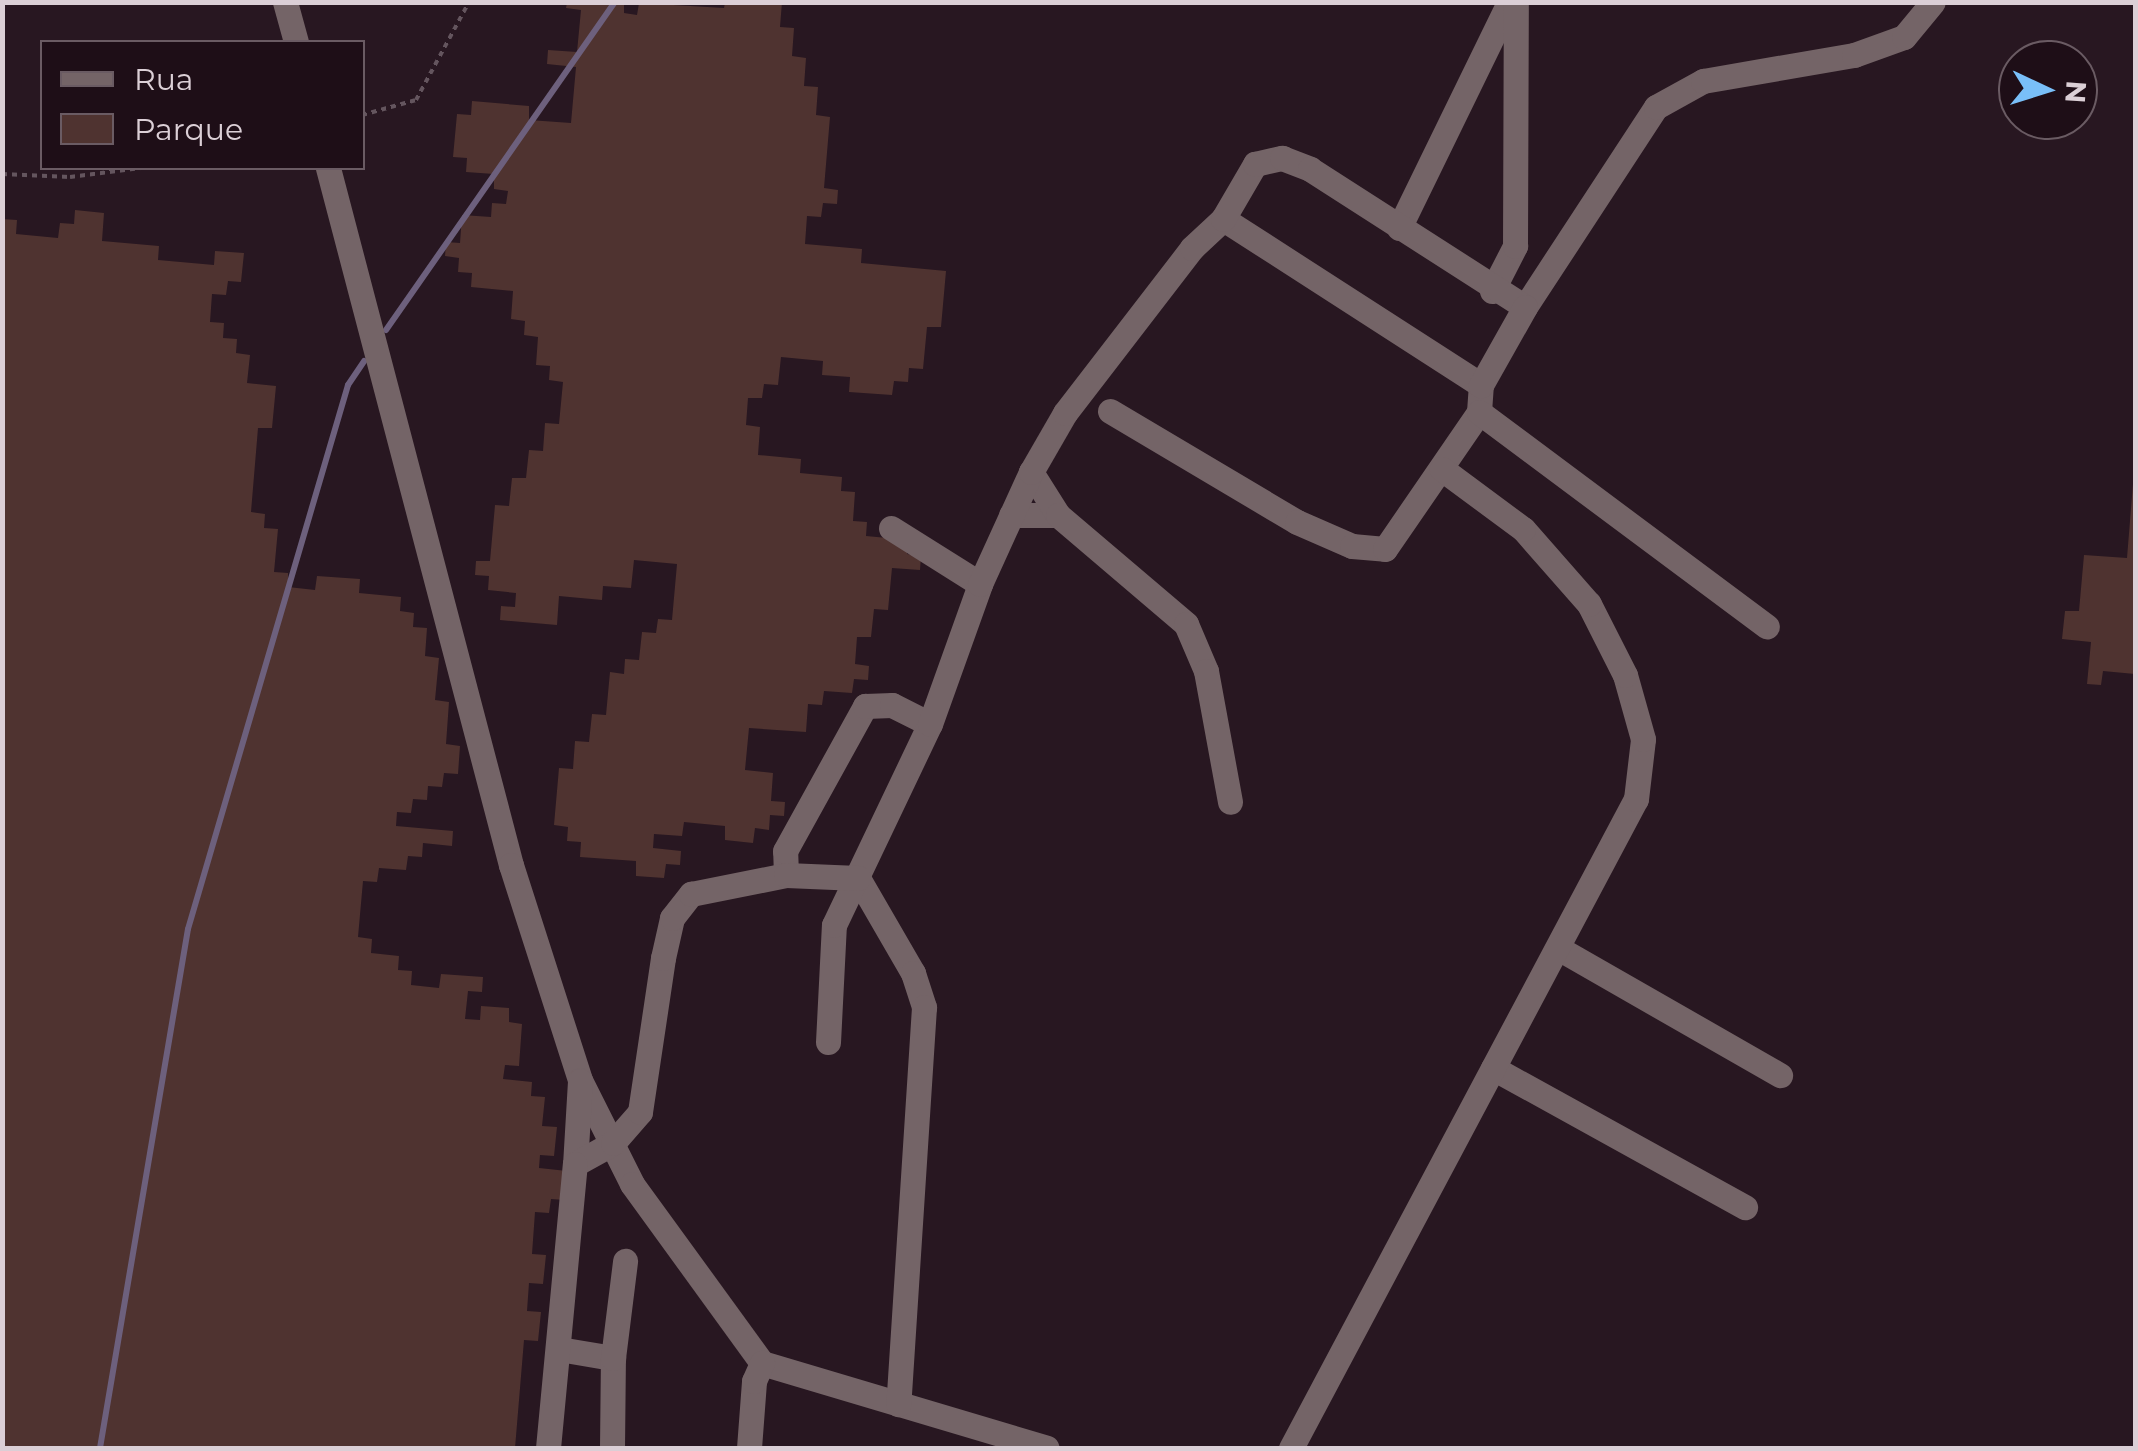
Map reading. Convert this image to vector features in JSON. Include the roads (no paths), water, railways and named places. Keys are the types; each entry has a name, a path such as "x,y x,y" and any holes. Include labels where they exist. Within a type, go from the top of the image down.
{"lane":[{"path":"285,2 295,40"},
{"path":"1399,228 1512,2"},
{"path":"1492,291 1515,246 1512,2"},
{"path":"1066,413 1110,411 1296,522 1352,546 1385,549 1479,412 1481,385 1525,306 1656,107 1703,81 1854,55 1904,37 1933,2"},
{"path":"828,1042 834,925 930,724 980,584 1031,472 1066,413 1192,248 1223,218 1255,164 1282,158 1399,228 1492,291 1525,306"},
{"path":"329,170 512,865 580,1080 632,1184 762,1363 898,1404 993,1439 1047,1448"},
{"path":"1223,218 1481,385"},
{"path":"1100,370 1110,411"},
{"path":"1479,412 1767,627"},
{"path":"1292,1448 1636,799 1643,739 1624,674 1590,604 1522,530 1442,470"},
{"path":"1031,472 1058,515 1186,624 1206,670 1230,802"},
{"path":"1011,515 1058,515"},
{"path":"891,528 980,584"},
{"path":"786,875 785,850 865,706 892,705 930,724"},
{"path":"575,1164 613,1143 640,1112 672,918 691,894 786,875 858,878"},
{"path":"858,878 912,973 924,1007 898,1404"},
{"path":"1558,948 1780,1075"},
{"path":"1493,1068 1745,1207"},
{"path":"548,1448 580,1080"},
{"path":"612,1448 612,1358 625,1261"},
{"path":"558,1348 612,1358"},
{"path":"749,1448 754,1381 762,1363"}],"waterway":[{"path":"386,330 615,2"},
{"path":"100,1448 188,929 348,385 364,361"}]}
